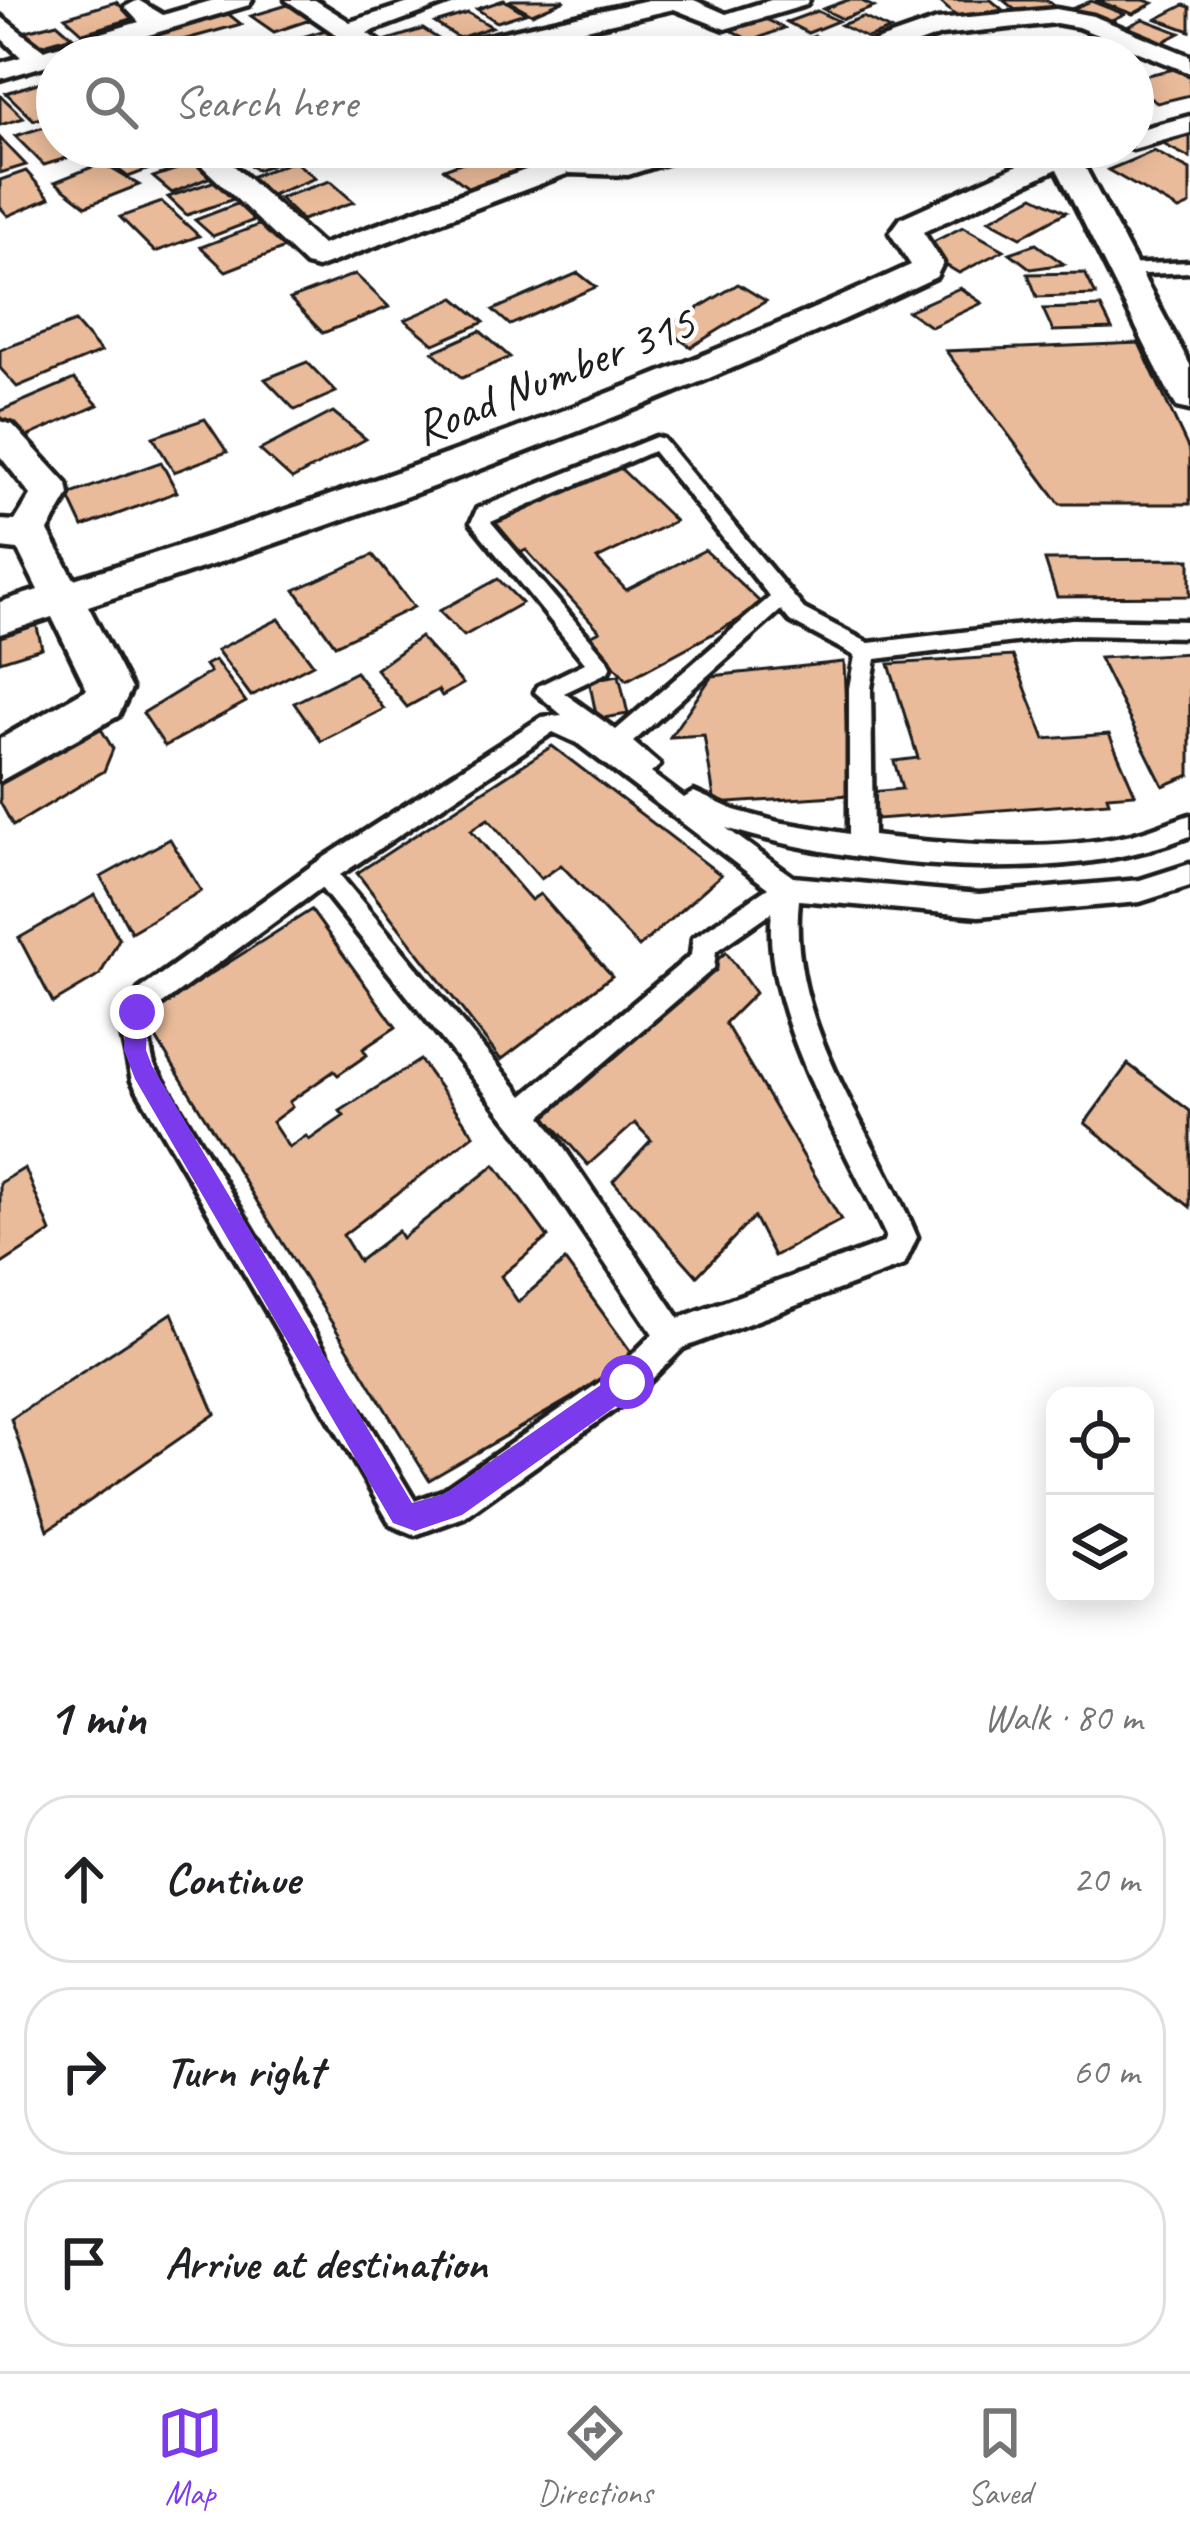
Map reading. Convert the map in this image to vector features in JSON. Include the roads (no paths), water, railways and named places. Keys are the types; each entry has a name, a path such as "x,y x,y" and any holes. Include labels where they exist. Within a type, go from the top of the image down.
{"street":[{"path":"129,0 159,24"},
{"path":"118,36 240,0"},
{"path":"298,0 355,36"},
{"path":"347,31 443,0"},
{"path":"522,36 676,1 725,22 797,0"},
{"path":"912,0 945,36"},
{"path":"915,36 937,28 1070,17 1118,36"},
{"path":"0,24 36,56"},
{"path":"1154,51 1190,65"},
{"path":"0,70 36,60"},
{"path":"1154,134 1190,124"},
{"path":"219,168 316,258 556,168"},
{"name":"Road Number 315","path":"0,618 58,592 318,518 573,426 904,280 928,266 908,229 1027,168"},
{"path":"1069,168 1190,399"},
{"path":"0,434 48,484 50,495 20,537 58,592 109,689 108,697 0,761"}],"lane":[{"path":"1124,270 1190,267"},
{"path":"1190,629 1072,627 866,652 796,615 656,443 484,514 482,523 600,666 546,692 619,741 699,806 720,816 861,847 1060,852 1120,848 1190,825"},
{"path":"619,741 782,598"},
{"path":"861,847 860,688 866,652"},
{"path":"788,888 781,914 801,1024 902,1237 893,1254 673,1336 627,1382 452,1505 415,1517 403,1514 154,1091 135,1050 137,1012 148,998 323,872 550,723 566,725 585,736 788,888 980,905 1140,891 1190,875"},
{"path":"323,872 527,1123 673,1336"},
{"path":"527,1123 536,1099 705,960 702,946 788,888"}]}
